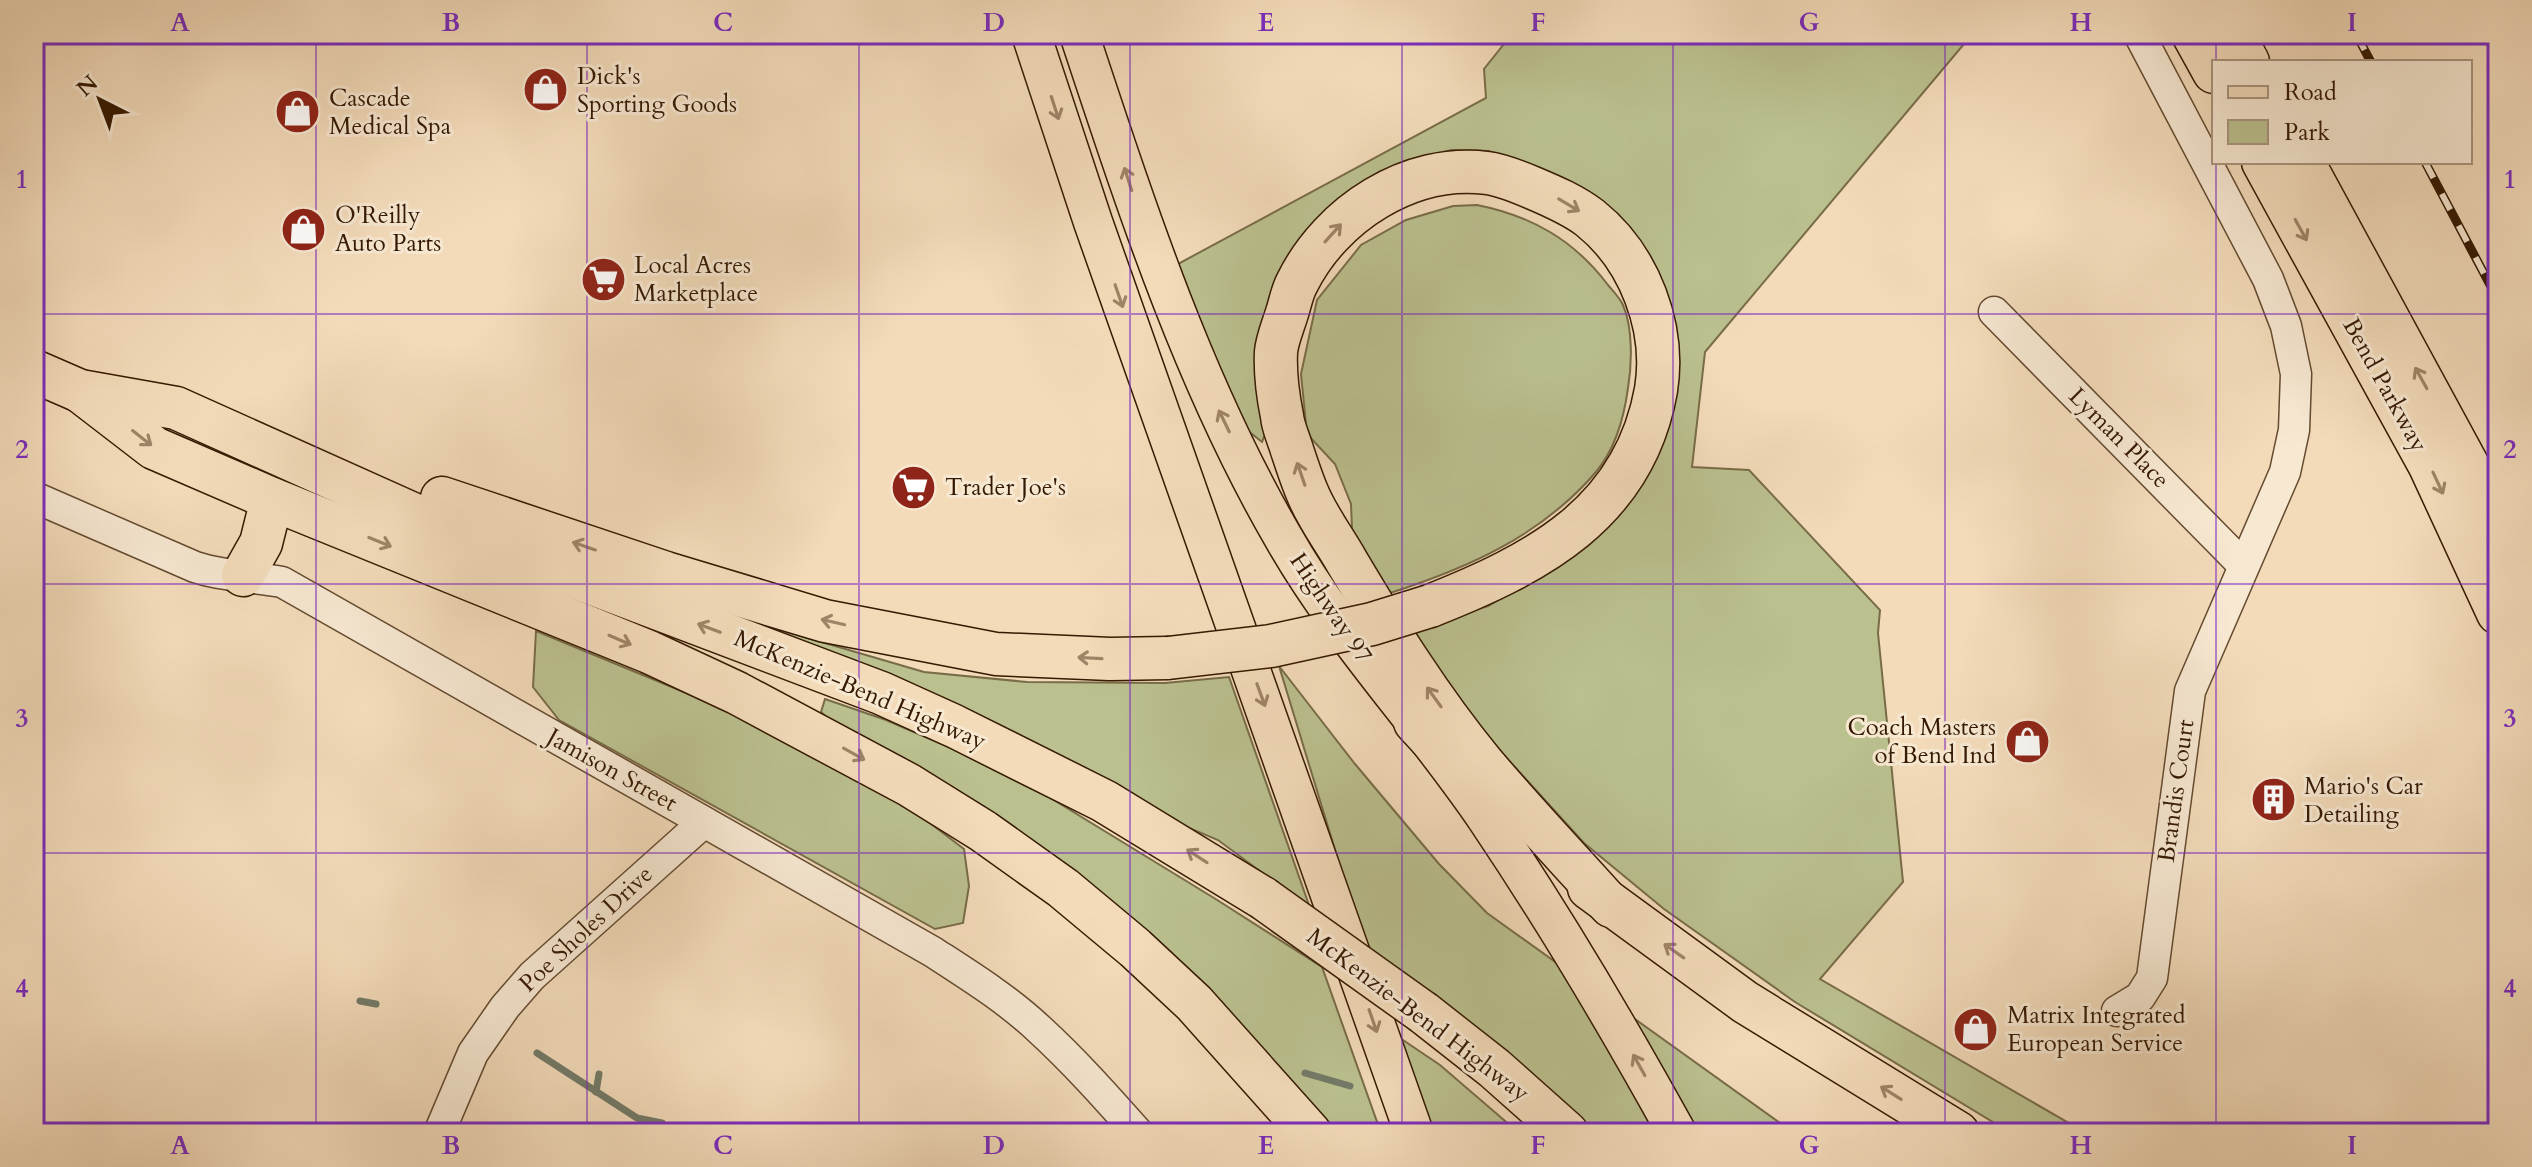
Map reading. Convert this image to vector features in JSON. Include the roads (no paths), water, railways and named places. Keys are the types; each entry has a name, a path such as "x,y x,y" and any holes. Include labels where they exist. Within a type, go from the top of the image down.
{"highway":[{"path":"2193,34 2212,68"},
{"path":"2233,34 2247,60"},
{"name":"Bend Parkway","path":"2264,164 2430,466 2498,613"},
{"name":"Bend Parkway","path":"2304,164 2498,521"},
{"path":"176,408 666,573 825,621 996,654 1110,659 1168,658 1297,641 1372,624 1430,606 1494,581 1542,553 1577,528 1610,495 1634,460 1649,425 1657,384 1657,338 1650,306 1638,278 1620,250 1590,218 1553,196 1487,173 1434,175 1408,182 1346,219 1318,250 1296,284 1276,349 1282,419 1308,496 1398,647 1481,760 1611,906"},
{"name":"McKenzie-Bend Highway","path":"34,371 80,391 176,408 437,525 841,677 954,726 1104,801 1263,898 1424,1013 1494,1068 1567,1133"},
{"name":"McKenzie-Bend Highway","path":"80,391 154,448 662,658 816,733 909,785 983,831 1063,888 1135,948 1194,1003 1310,1133"},
{"path":"243,575 261,543 272,499"},
{"path":"1415,722 1470,782 1538,846 1611,906 1745,1002 1958,1133"}],"main road":[{"path":"1031,34 1093,222 1414,1133"},
{"name":"Highway 97","path":"1079,34 1143,226 1191,349 1256,488 1315,589 1363,658 1415,722 1494,831 1615,1021 1677,1133"}],"street":[{"name":"Brandis Court","path":"2117,1011 2140,997 2152,978 2190,691 2285,472 2294,430 2296,374 2286,326 2268,279 2139,34"},
{"name":"Lyman Place","path":"1994,312 2243,565"},
{"name":"Jamison Street","path":"34,497 212,573 282,582 933,952 988,987 1038,1028 1138,1133"},
{"name":"Poe Sholes Drive","path":"439,1133 473,1053 505,1007 532,976 704,822"}],"waterway":[{"path":"360,1001 376,1004"},
{"path":"537,1053 637,1118 662,1123"},
{"path":"1305,1073 1350,1086"},
{"path":"596,1092 599,1074"}],"railway":[{"path":"2356,34 2370,60"},
{"path":"2426,164 2498,300"}],"place":[{"name":"Dick's Sporting Goods","path":"546,90"},
{"name":"Cascade Medical Spa","path":"298,112"},
{"name":"O'Reilly Auto Parts","path":"304,229"},
{"name":"Local Acres Marketplace","path":"603,279"},
{"name":"Trader Joe's","path":"914,487"},
{"name":"Coach Masters of Bend Ind","path":"2027,741"},
{"name":"Mario's Car Detailing","path":"2273,800"},
{"name":"Matrix Integrated European Service","path":"1976,1029"}]}
